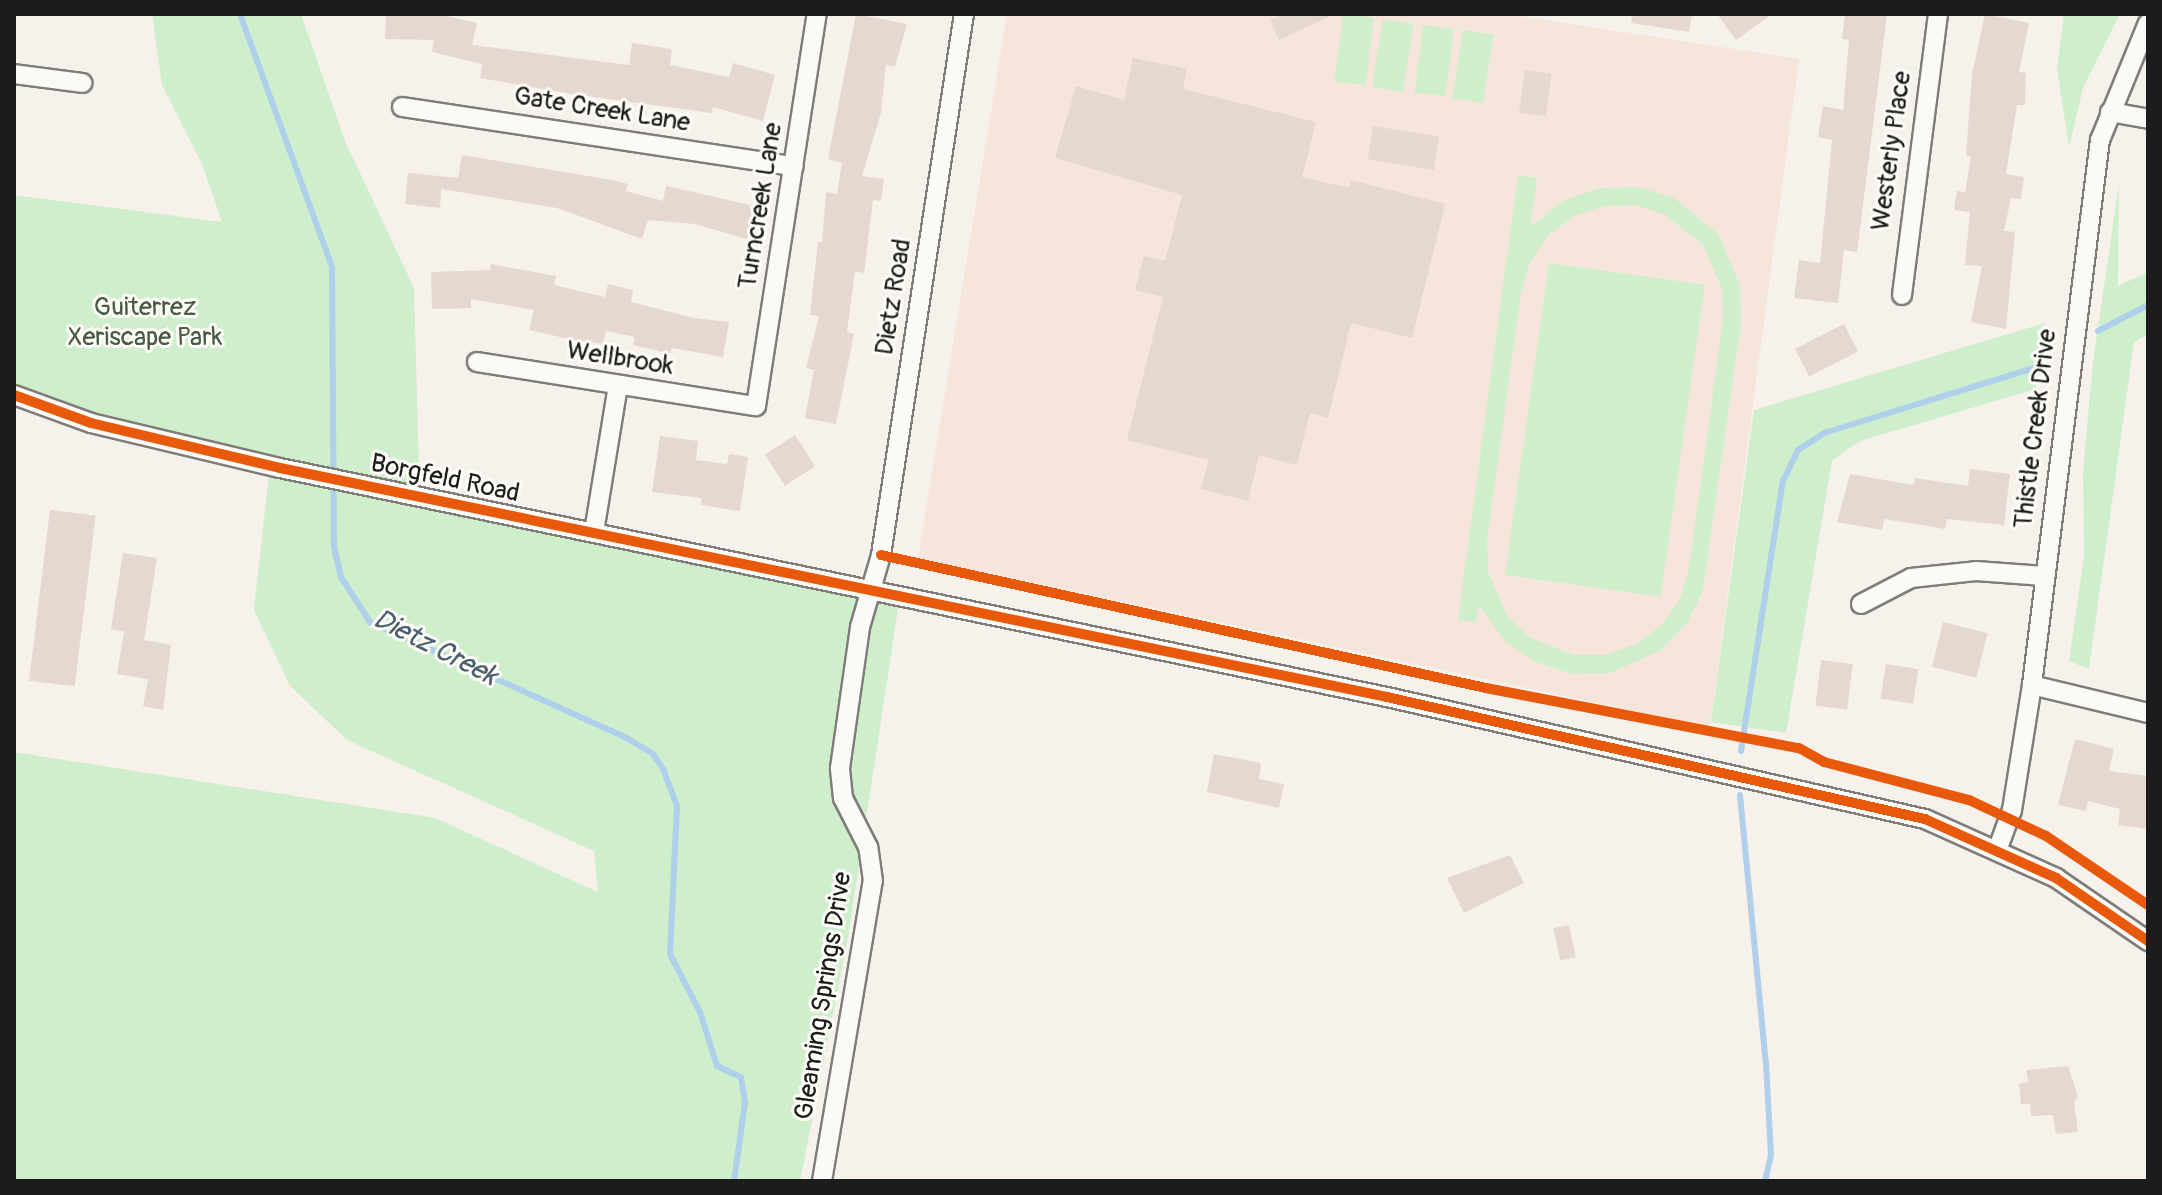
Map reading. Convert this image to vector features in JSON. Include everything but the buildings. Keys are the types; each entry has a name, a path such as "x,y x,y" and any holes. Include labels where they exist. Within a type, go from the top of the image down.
{"street":[{"name":"Turncreek Lane","path":"756,406 817,14"},
{"name":"Dietz Road","path":"872,588 964,14"},
{"name":"Westerly Place","path":"1902,295 1938,14"},
{"name":"Thistle Creek Drive","path":"1998,848 2012,810 2032,685 2100,140 2148,23"},
{"path":"14,74 82,83"},
{"name":"Gate Creek Lane","path":"402,107 794,166"},
{"path":"2110,112 2148,119"},
{"name":"Wellbrook","path":"477,362 756,406"},
{"path":"594,532 618,385"},
{"name":"Borgfeld Road","path":"14,395 91,423 280,468 872,588 1690,764 1925,819 1998,848 2056,878 2148,941"},
{"path":"1861,604 1911,578 1976,571 2044,576"},
{"name":"Gleaming Springs Drive","path":"822,1181 873,881 868,847 843,798 840,768 860,627 872,588"},
{"path":"2032,685 2148,713"}],"shaded area":[{"path":"1007,14 1506,14 1799,59 1710,727 918,558"}],"green space":[{"name":"Guiterrez Xeriscape Park","path":"152,14 301,14 345,141 414,288 419,469 415,495 900,596 848,938 800,1181 14,1181 14,752 435,818 598,892 594,851 347,740 290,686 254,610 270,465 14,395 14,195 222,222 202,164 162,85"},
{"path":"1343,14 1374,18 1365,85 1335,81"},
{"path":"2064,14 2120,14 2083,88 2069,147 2057,69"},
{"path":"1383,19 1414,24 1403,92 1372,87"},
{"path":"1423,25 1454,29 1445,96 1415,92"},
{"path":"1463,30 1494,35 1483,103 1452,98"},
{"path":"1518,175 1537,178 1530,227 1565,200 1600,188 1638,187 1674,198 1718,234 1740,285 1741,323 1703,590 1687,623 1661,650 1610,673 1572,674 1536,662 1505,641 1479,605 1476,622 1458,620","holes":["1636,205 1666,215 1703,245 1722,288 1723,320 1689,569 1680,599 1662,625 1636,644 1606,655 1574,655 1530,638 1507,616 1488,572 1487,540 1521,292 1530,262 1548,235 1574,216 1604,206"]},
{"path":"2119,183 2118,286 2148,272 2148,334 2134,342 2089,669 2069,661 2084,555 2083,471 2093,362"},
{"path":"1549,263 1704,285 1661,597 1505,575"},
{"path":"2045,323 2036,389 1860,441 1832,461 1786,733 1711,722 1754,410"}],"waterway":[{"name":"Dietz Creek","path":"240,14 332,267 334,547 341,577 370,622 625,737 653,754 663,769 677,806 670,954 700,1012 717,1066 741,1077 745,1102 734,1181"},
{"path":"2098,331 2148,305"},
{"path":"1741,751 1783,481 1798,450 1824,433 2040,366"},
{"path":"1740,795 1766,1063 1771,1155 1765,1181"}],"cycle path":[{"path":"14,395 91,423 280,468 1387,697 1925,819 2056,878 2148,941"},
{"path":"881,555 1486,688 1799,748 1824,762 1969,800 2046,836 2148,905"}]}
